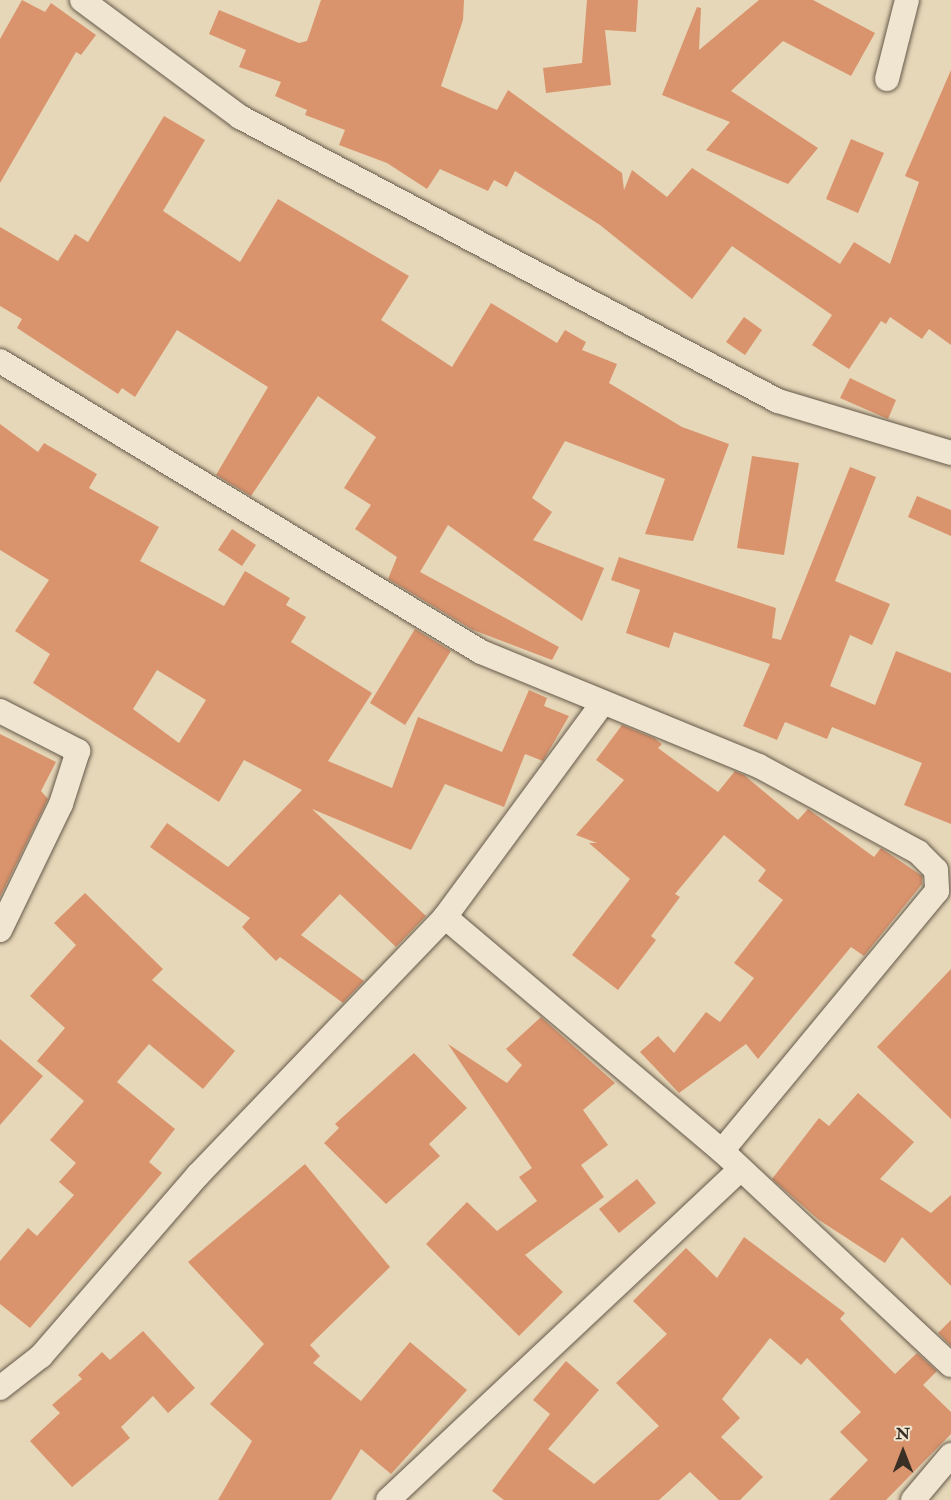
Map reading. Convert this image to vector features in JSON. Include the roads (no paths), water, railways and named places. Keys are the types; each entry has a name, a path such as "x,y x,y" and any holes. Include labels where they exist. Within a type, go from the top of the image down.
{"street":[{"path":"82,0 240,117 778,401 951,453"},
{"path":"887,79 907,0"},
{"path":"0,361 481,652 603,704 759,766 918,852 936,870 937,891 722,1151"},
{"path":"0,1388 41,1356 198,1175 445,917 603,704"},
{"path":"0,711 78,752 61,804 0,930"},
{"path":"445,917 722,1151 951,1365"},
{"path":"388,1500 740,1169"},
{"path":"913,1500 951,1455"}]}
